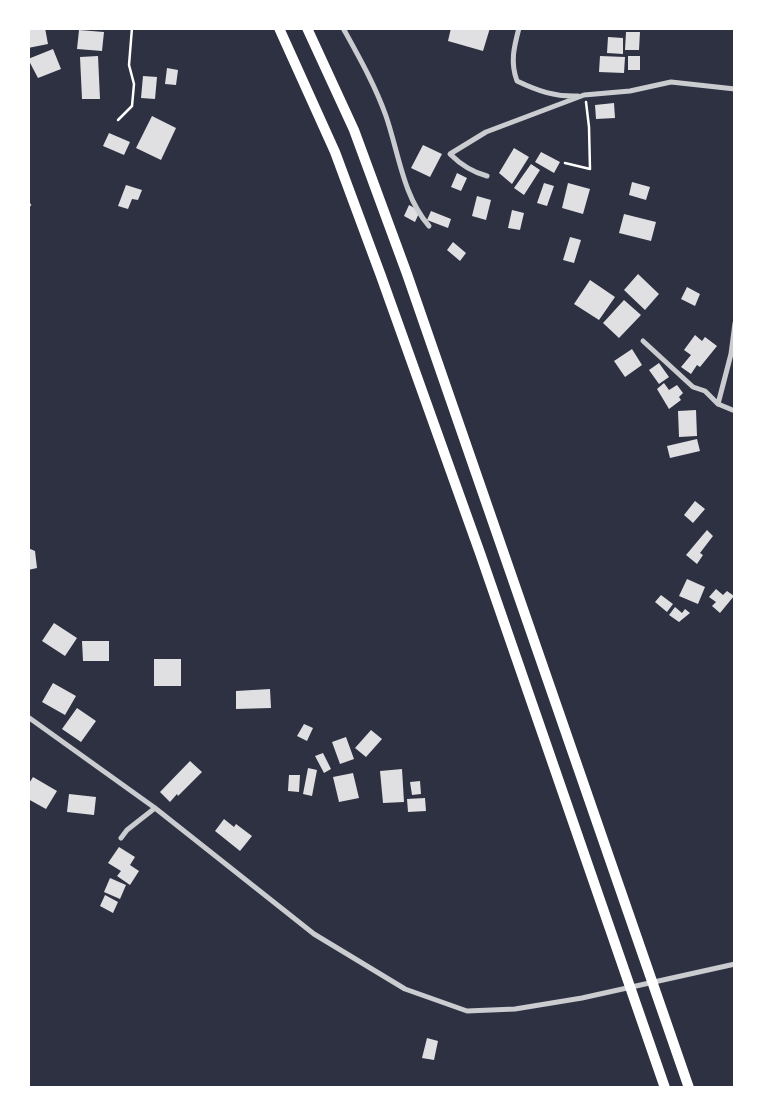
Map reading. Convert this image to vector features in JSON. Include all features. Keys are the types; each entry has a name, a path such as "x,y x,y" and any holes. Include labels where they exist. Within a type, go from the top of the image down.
{"highway":[{"path":"279,28 335,152 364,230 480,553 665,1088"},
{"path":"307,28 354,130 388,222 689,1088"}],"street":[{"path":"343,28 371,80 385,114 411,200 429,226"},
{"path":"519,28 513,53 513,71 517,81 538,91 561,97 630,92 671,82 735,89"},
{"path":"487,176 477,174 450,154 486,132 584,95"},
{"path":"718,404 731,354 735,323"},
{"path":"643,341 693,387 705,391 718,404 735,411"},
{"path":"28,717 155,808 314,934 405,989 467,1011 515,1009 582,998 735,964"},
{"path":"121,838 155,808"}],"path":[{"path":"118,120 132,106 134,83 129,65 132,28"},
{"path":"565,163 590,169 589,127 584,95"}],"building":[{"path":"28,28 45,28 48,44 28,48"},
{"path":"451,28 490,28 483,51 448,41"},
{"path":"79,30 104,32 102,51 77,49"},
{"path":"626,32 640,32 639,50 625,50"},
{"path":"608,37 623,38 623,54 607,53"},
{"path":"53,49 61,69 38,78 28,59"},
{"path":"98,56 100,99 82,99 80,57"},
{"path":"600,56 625,57 624,73 599,72"},
{"path":"628,56 640,56 640,70 628,70"},
{"path":"167,68 178,70 176,85 165,84"},
{"path":"143,76 157,77 155,99 141,98"},
{"path":"614,103 615,118 596,119 595,105"},
{"path":"152,116 176,128 161,160 136,148"},
{"path":"109,133 130,142 124,155 103,146"},
{"path":"423,145 442,154 430,177 411,168"},
{"path":"514,148 529,157 512,184 499,173"},
{"path":"541,152 560,162 554,173 535,162"},
{"path":"531,164 540,170 524,195 514,188"},
{"path":"457,173 467,178 461,191 451,187"},
{"path":"632,182 650,187 646,200 629,195"},
{"path":"544,183 554,186 547,206 537,203"},
{"path":"568,183 590,189 583,214 562,208"},
{"path":"126,185 142,190 138,200 132,199 128,209 118,206"},
{"path":"477,196 491,200 486,220 472,216"},
{"path":"409,205 420,211 415,222 404,216"},
{"path":"512,210 524,213 520,230 508,228"},
{"path":"431,211 451,219 448,228 427,220"},
{"path":"624,214 656,222 651,241 619,233"},
{"path":"570,237 581,240 574,263 563,260"},
{"path":"453,242 466,253 460,261 447,250"},
{"path":"638,274 659,294 645,310 624,290"},
{"path":"590,280 615,297 599,320 574,304"},
{"path":"687,287 700,294 695,306 681,299"},
{"path":"624,300 641,315 619,338 603,323"},
{"path":"695,335 702,341 705,337 717,346 691,374 681,367 691,355 684,350"},
{"path":"632,349 642,365 625,377 614,361"},
{"path":"659,363 669,377 659,384 649,370"},
{"path":"664,383 669,390 677,385 683,393 679,397 681,400 669,409 657,389"},
{"path":"696,410 697,436 679,437 678,411"},
{"path":"697,439 700,451 670,458 667,446"},
{"path":"695,501 705,509 693,523 684,515"},
{"path":"707,530 713,536 700,553 703,555 697,564 686,555"},
{"path":"28,548 35,551 37,568 28,570"},
{"path":"687,579 705,587 698,604 679,596"},
{"path":"716,589 723,595 727,591 734,596 720,613 712,606 716,602 709,597"},
{"path":"661,595 673,604 667,612 655,602"},
{"path":"675,607 682,613 685,609 690,613 679,622 669,615"},
{"path":"54,623 77,638 65,656 42,641"},
{"path":"82,641 109,641 109,661 83,661"},
{"path":"154,659 181,659 181,686 154,686"},
{"path":"53,683 76,696 65,715 42,702"},
{"path":"270,689 271,708 236,709 236,691"},
{"path":"77,708 96,721 81,742 62,729"},
{"path":"304,724 313,728 307,741 297,736"},
{"path":"371,730 382,739 366,757 355,748"},
{"path":"346,737 354,759 340,764 332,742"},
{"path":"323,753 331,769 324,773 315,756"},
{"path":"190,761 202,772 170,802 160,792"},
{"path":"308,768 317,770 312,796 303,794"},
{"path":"402,769 404,802 383,803 380,771"},
{"path":"353,773 359,798 339,802 333,777"},
{"path":"289,775 300,775 299,792 288,791"},
{"path":"33,777 57,791 46,809 28,799 28,785"},
{"path":"420,781 421,794 412,795 410,782"},
{"path":"69,794 96,797 94,815 67,812"},
{"path":"425,798 426,811 408,812 407,799"},
{"path":"224,819 252,836 240,851 215,831"},
{"path":"119,847 135,857 130,865 139,871 130,885 117,876 121,871 108,863"},
{"path":"110,878 126,885 120,899 104,892"},
{"path":"105,895 118,902 113,913 100,906"},
{"path":"427,1038 438,1041 434,1060 422,1058"}]}
